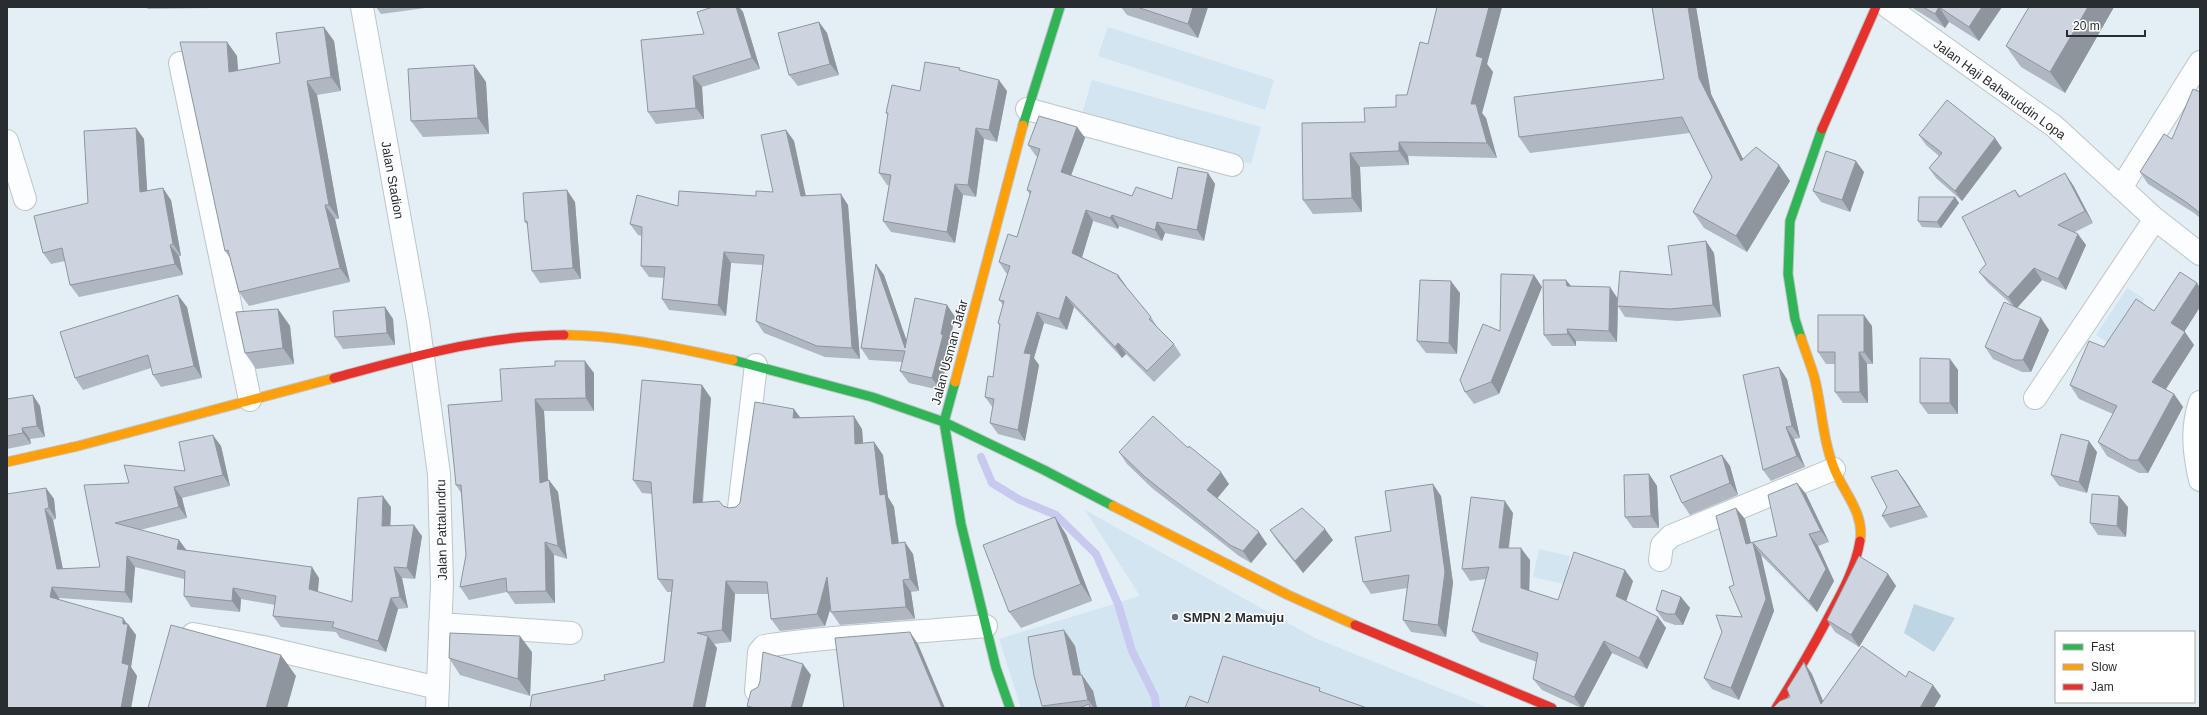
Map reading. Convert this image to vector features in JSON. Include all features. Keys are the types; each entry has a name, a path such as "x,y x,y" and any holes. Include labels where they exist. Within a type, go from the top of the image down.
{"street":[{"name":"Jalan Stadion","path":"362,7 423,354"},
{"name":"Jalan Usman Jafar","path":"1010,708 996,668 961,524 944,422 1027,109 1060,7"},
{"path":"1776,708 1800,670 1849,579 1858,559 1862,529 1852,502 1834,469 1827,448 1814,376 1795,319 1788,274 1790,221 1817,140 1876,7"},
{"name":"Jalan Haji Baharuddin Lopa","path":"1888,7 2054,126 2155,219 2200,254"},
{"path":"2122,188 2200,62"},
{"path":"180,63 250,400"},
{"path":"1027,109 1232,165"},
{"path":"7,141 24,199"},
{"path":"2035,398 2155,219"},
{"path":"7,462 92,442 423,354 493,341 551,335 596,335 650,342 756,365 872,397 944,422 1044,470 1170,536 1288,595 1408,649 1552,708"},
{"name":"Jalan Pattalundru","path":"423,354 440,474 442,584 437,698"},
{"path":"739,508 756,365"},
{"path":"2200,402 2196,414 2194,447 2200,480"},
{"path":"1660,560 1662,545 1665,539 1834,469"},
{"path":"440,624 571,633"},
{"path":"756,691 759,652 764,646 807,639 920,633 986,626"},
{"path":"179,632 235,641 437,698"}],"shaded area":[{"path":"1108,27 1274,80 1265,110 1098,56"},
{"path":"1092,80 1261,127 1251,164 1081,117"},
{"path":"2127,288 2145,299 2114,347 2096,335"},
{"name":"SMPN 2 Mamuju","path":"1085,510 1315,638 1489,708 1021,708 999,639 1140,596"},
{"path":"1539,549 1570,556 1564,584 1533,577"},
{"path":"1914,604 1955,618 1934,652 1904,633"}],"building":[{"path":"713,7 736,7 752,58 693,76 696,108 648,112 641,40 704,34 697,12"},
{"path":"1137,7 1193,7 1188,24"},
{"path":"1437,7 1489,7 1476,56 1483,58 1471,104 1476,104 1487,143 1399,142 1399,151 1350,153 1352,198 1303,200 1302,123 1365,122 1364,108 1396,107 1396,95 1407,95 1420,42 1428,44"},
{"path":"1652,7 1688,7 1699,78 1741,161 1756,147 1779,165 1736,236 1693,212 1712,177 1682,117 1519,137 1514,97 1664,79"},
{"path":"1923,7 1939,7 1935,14"},
{"path":"1939,7 1982,7 1969,27"},
{"path":"2029,7 2088,7 2050,72 2006,46"},
{"path":"819,22 830,64 789,75 778,33"},
{"path":"324,27 331,77 307,81 329,205 325,205 340,268 239,292 228,250 225,251 180,42 227,42 229,72 280,63 276,33"},
{"path":"925,62 960,68 959,70 999,80 989,130 976,128 968,185 955,184 947,232 883,221 891,175 879,173 888,113 886,113 892,85 920,91"},
{"path":"474,65 478,118 411,121 408,69"},
{"path":"2193,89 2200,92 2200,213 2140,172 2164,134 2172,139"},
{"path":"1947,100 1995,138 1955,191 1929,168 1942,153 1919,135"},
{"path":"1039,116 1077,127 1061,172 1132,196 1136,187 1172,199 1178,167 1208,173 1197,230 1157,222 1155,230 1112,215 1110,218 1086,210 1072,253 1118,275 1118,277 1151,317 1149,319 1174,344 1147,371 1118,343 1115,347 1066,296 1059,319 1037,312 1024,353 1031,354 1018,430 990,423 994,399 985,397 988,376 993,377 1000,324 998,323 1004,301 999,300 1010,266 999,262 1008,234 1017,237 1031,191 1027,190 1040,149 1028,145"},
{"path":"136,128 140,192 163,188 173,244 170,245 175,264 70,285 62,248 43,253 34,216 88,203 84,131"},
{"path":"786,130 801,196 841,194 852,348 817,346 756,321 764,255 724,252 718,305 662,299 665,267 641,266 642,227 630,224 637,195 678,206 679,191 756,196 756,191 773,192 761,135"},
{"path":"1826,151 1856,161 1842,200 1813,191"},
{"path":"2065,173 2085,211 2058,225 2078,234 2058,279 2034,268 2008,297 1979,272 1986,264 1962,217 2015,190 2019,197"},
{"path":"567,190 573,268 532,271 527,221 525,222 523,193"},
{"path":"1919,197 1955,197 1937,222 1918,221"},
{"path":"1706,241 1713,305 1670,309 1617,306 1620,271 1672,275 1668,246"},
{"path":"876,264 905,348 915,298 947,305 941,334 943,335 932,378 900,371 905,351 861,348"},
{"path":"2180,272 2197,283 2171,323 2185,332 2152,382 2174,394 2138,460 2130,460 2098,442 2117,406 2070,385 2089,341 2104,347 2136,299 2154,311"},
{"path":"1501,274 1534,275 1491,382 1465,392 1460,380 1483,324 1500,331"},
{"path":"1420,280 1451,281 1449,343 1417,341"},
{"path":"1543,280 1566,280 1567,286 1610,287 1609,331 1567,329 1568,334 1544,335"},
{"path":"178,295 194,366 153,375 148,355 75,378 60,332"},
{"path":"2004,302 2041,318 2023,360 2014,360 1985,347"},
{"path":"385,307 387,333 335,337 333,311"},
{"path":"278,309 283,348 245,353 236,312"},
{"path":"1818,315 1864,315 1864,352 1859,352 1860,392 1835,392 1835,352 1818,352"},
{"path":"1920,358 1950,359 1950,403 1920,403"},
{"path":"555,361 585,361 586,398 535,399 540,483 549,480 558,546 545,542 546,591 507,592 506,578 460,587 466,555 461,485 456,485 448,405 502,401 500,369 555,366"},
{"path":"1779,367 1792,426 1786,427 1797,456 1763,470 1743,375"},
{"path":"642,380 702,385 693,503 719,501 723,506 729,508 736,507 740,503 755,402 794,409 793,418 854,416 855,444 874,442 880,495 885,494 892,544 905,542 910,579 903,580 906,607 831,612 827,577 817,614 771,619 767,582 726,581 722,630 697,633 708,636 693,708 530,708 532,695 605,680 604,675 664,662 673,580 658,579 651,482 633,480"},
{"path":"33,395 37,426 22,428 23,433 7,436 7,399"},
{"path":"1153,416 1188,448 1189,446 1221,472 1207,490 1259,532 1243,551 1230,545 1144,476 1119,452"},
{"path":"2061,434 2089,441 2079,482 2051,475"},
{"path":"213,435 223,475 174,487 179,507 115,523 179,540 177,549 312,567 309,589 352,602 358,498 383,496 382,526 414,525 407,568 394,567 400,597 391,598 378,641 332,627 334,622 273,616 276,596 233,588 232,601 184,596 185,571 127,556 125,592 52,587 50,597 123,618 123,624 128,624 122,663 129,665 121,708 7,708 7,494 46,488 49,508 45,509 57,569 100,567 84,485 129,483 124,465 185,471 179,442"},
{"path":"1722,455 1730,483 1682,503 1670,476"},
{"path":"1897,470 1920,506 1882,516 1887,507 1871,477"},
{"path":"1649,474 1651,516 1625,517 1624,475"},
{"path":"1797,483 1821,531 1809,534 1826,569 1809,601 1753,543 1766,599 1731,688 1704,678 1722,632 1716,615 1742,617 1729,587 1734,585 1716,516 1736,508 1746,544 1777,536 1768,495"},
{"path":"1433,484 1445,572 1438,625 1403,620 1409,575 1363,582 1355,537 1391,531 1385,491"},
{"path":"2092,494 2119,496 2117,526 2090,523"},
{"path":"1471,497 1505,501 1499,548 1521,548 1521,588 1558,600 1574,552 1625,570 1616,596 1658,617 1639,658 1604,641 1574,697 1533,679 1538,653 1472,631 1489,567 1462,569"},
{"path":"1302,508 1325,529 1295,561 1270,530"},
{"path":"1055,517 1081,584 1009,612 983,545"},
{"path":"1859,556 1888,574 1851,635 1827,620"},
{"path":"1662,590 1681,597 1675,614 1667,614 1656,610"},
{"path":"171,625 281,655 266,708 148,708"},
{"path":"1064,630 1073,675 1082,675 1088,700 1042,706 1034,676 1028,637"},
{"path":"910,632 942,708 844,708 835,638"},
{"path":"450,633 520,636 518,679 449,658"},
{"path":"1862,646 1906,677 1909,671 1933,685 1920,708 1773,708 1780,701 1790,697 1787,689 1804,662 1821,704"},
{"path":"763,652 803,664 791,708 755,708 747,706 751,691 758,687 760,681"},
{"path":"1223,656 1320,688 1319,691 1367,708 1185,708 1190,696 1208,703"},
{"path":"1089,704 1090,708 1079,708"}],"waterway":[{"path":"981,457 992,483 1020,500 1056,515 1096,554 1118,604 1132,651 1155,697 1156,708"}],"traffic: fast":[{"path":"1023,125 1060,7"},
{"path":"1801,338 1795,319 1788,274 1790,221 1822,129"},
{"path":"733,360 872,397 944,422 1044,470 1113,506"},
{"path":"955,382 944,422 961,524 996,668 1010,708"}],"traffic: slow":[{"path":"955,382 1023,125"},
{"path":"564,335 607,337 628,340 733,360"},
{"path":"1801,338 1814,376 1830,457 1838,477 1856,512 1861,531 1860,541"},
{"path":"7,462 78,446 334,378"},
{"path":"1113,506 1288,595 1355,625"}],"traffic: jam":[{"path":"1822,129 1876,7"},
{"path":"334,378 477,343 535,336 564,335"},
{"path":"1776,708 1809,653 1842,591 1855,562 1860,541"},
{"path":"1355,625 1552,708"}],"place":[{"name":"SMPN 2 Mamuju","path":"1175,617"}]}
